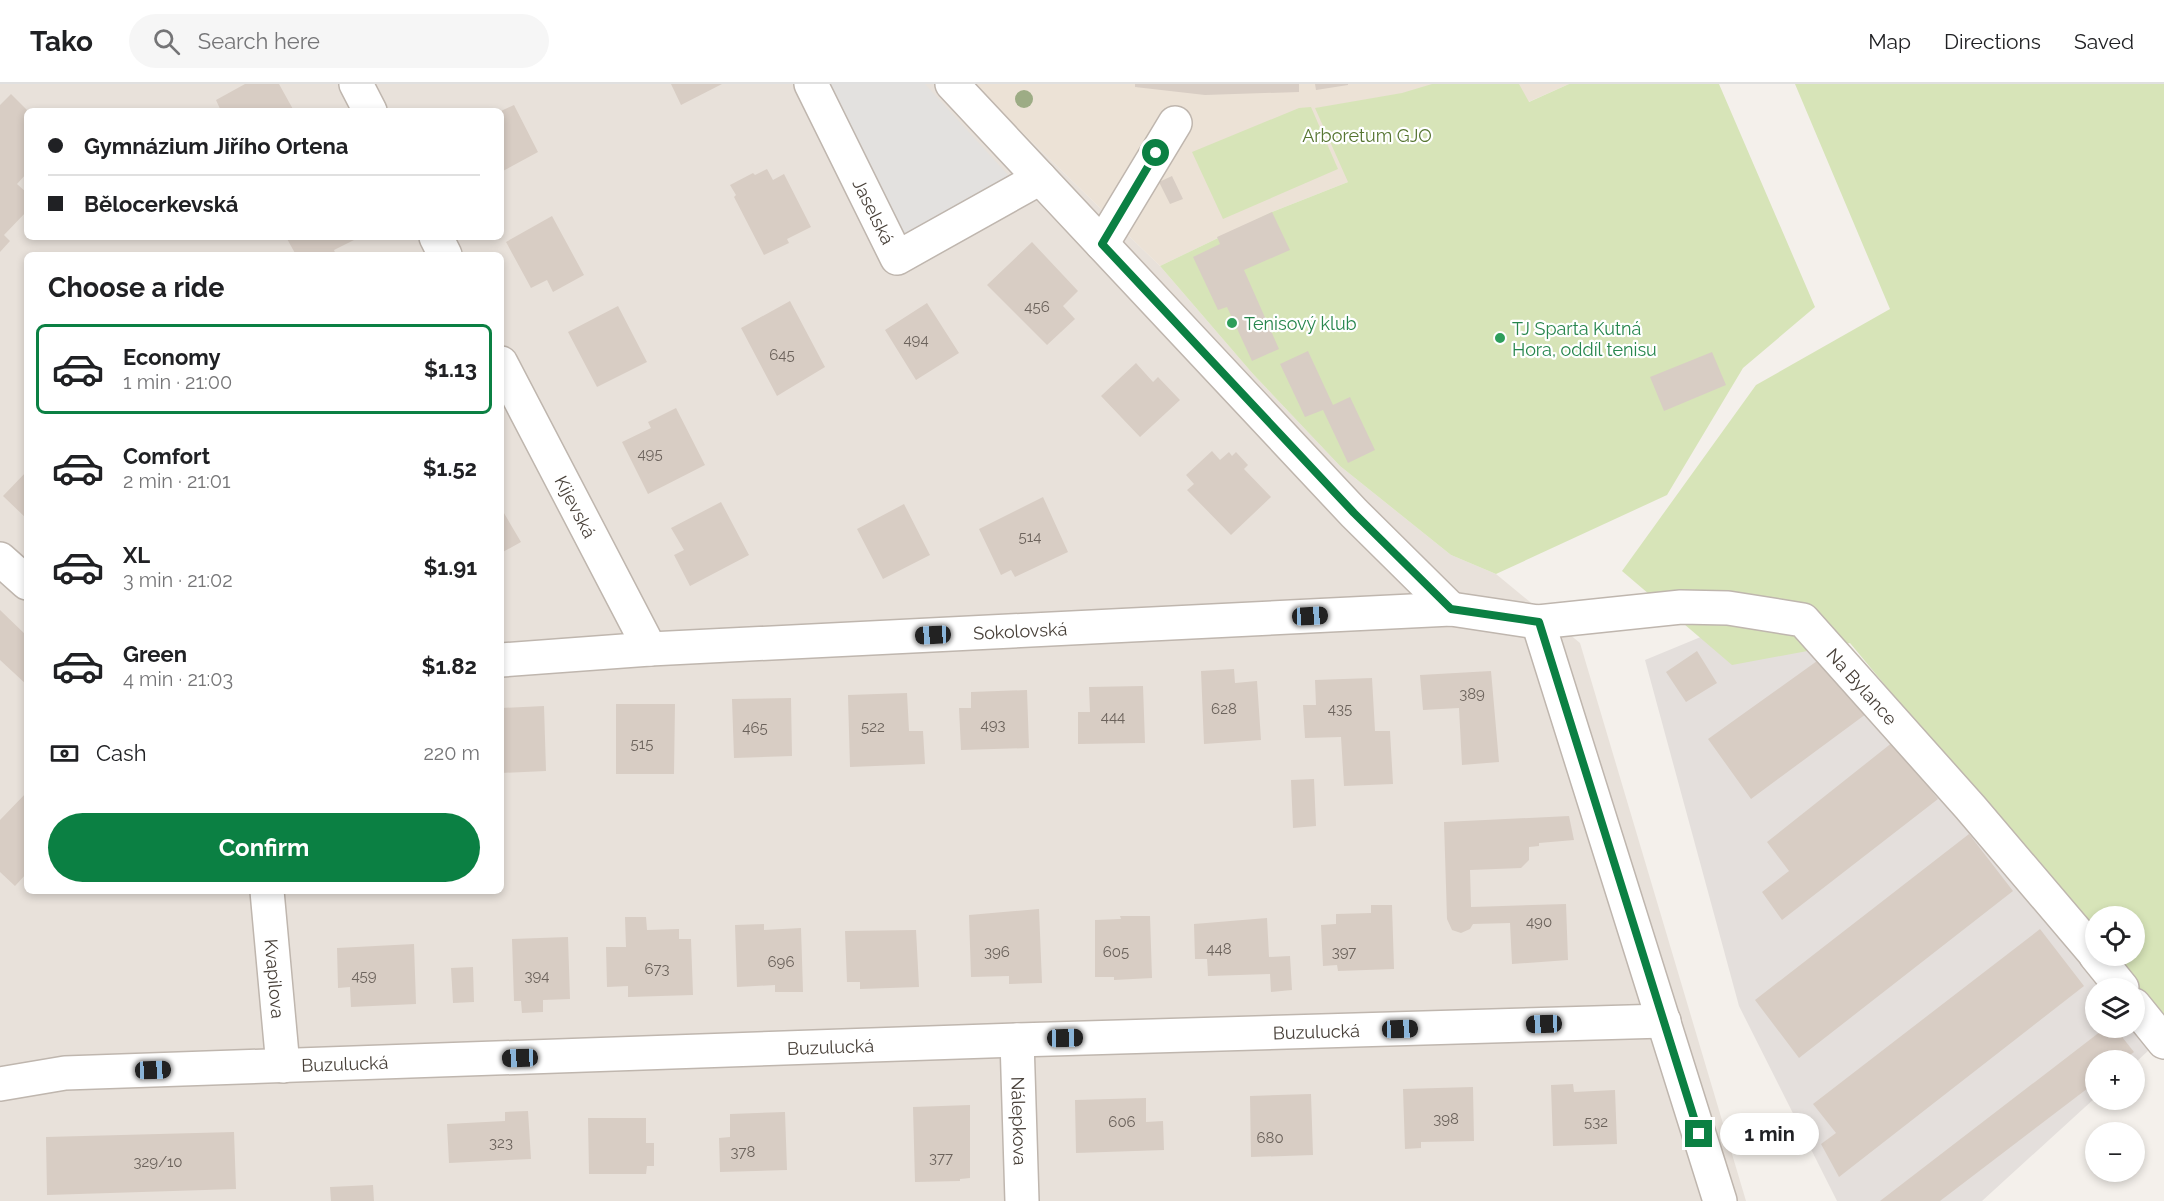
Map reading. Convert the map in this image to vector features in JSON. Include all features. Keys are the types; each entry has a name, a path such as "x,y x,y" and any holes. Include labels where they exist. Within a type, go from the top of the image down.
{"street":[{"path":"356,84 368,108"},
{"name":"Jaselská","path":"811,84 897,258 1040,178"},
{"path":"952,84 1354,513 1451,609"},
{"path":"1102,244 1175,123"},
{"name":"Kijevská","path":"504,369 650,649"},
{"path":"0,559 24,579"},
{"name":"Na Bylance","path":"1539,622 1681,607 1728,608 1803,620 1948,782 2085,941"},
{"name":"Sokolovská","path":"504,660 650,649 1451,609 1539,622"},
{"path":"1539,622 1720,1201"},
{"name":"Kvapilova","path":"267,894 283,1066"},
{"name":"Na Bylance","path":"2105,966 2114,978"},
{"path":"2145,1019 2164,1042"},
{"name":"Buzulucká","path":"0,1084 65,1073 1017,1040 1664,1021"},
{"name":"Nálepkova","path":"1017,1040 1022,1201"}],"shaded area":[{"path":"0,84 972,84 1160,266 1253,374 1340,466 1451,555 1496,574 1580,643 1746,1201 0,1201"},
{"path":"810,84 925,84 1009,176 898,255"},
{"path":"972,84 1569,84 1348,182 1272,212 1160,266"},
{"path":"1800,596 2085,912 2085,966 2134,966 2145,978 2085,978 2085,1038 2145,1038 2145,978 2164,999 2164,1036 2145,1054 2145,1050 2085,1050 2085,1107 1982,1201 1837,1201 1739,1006 1645,660"}],"green space":[{"name":"TJ Sparta Kutná Hora, oddíl tenisu","path":"1432,84 1519,84 1529,102 1569,84 1719,84 1815,307 1743,368 1667,495 1496,574 1451,555 1340,466 1253,374 1160,266 1272,212 1348,182 1315,108 1402,93"},
{"path":"1795,84 2164,84 2164,1044 2145,1013 2145,978 2124,978 2116,966 2145,966 2145,906 2085,906 2085,926 1850,643 1732,665 1622,571 1756,385 1890,309"},
{"path":"1311,107 1338,169 1223,219 1192,152 1299,108"}],"building":[{"path":"245,84 279,84 292,108 220,108 216,100"},
{"path":"671,84 722,84 681,105"},
{"path":"1135,84 1299,84 1299,92 1205,95 1135,87"},
{"path":"1315,84 1348,84 1348,85 1316,90"},
{"path":"11,94 25,108 24,176 17,184 24,190 24,214 4,235 10,241 0,252 0,105"},
{"path":"514,105 538,152 504,170 504,110"},
{"path":"767,169 773,180 784,174 811,227 787,239 789,243 764,255 730,185 753,173 755,175"},
{"path":"1172,176 1183,199 1170,204 1159,182"},
{"path":"1272,212 1290,250 1244,270 1279,349 1252,361 1227,307 1218,310 1193,257 1220,244 1217,237"},
{"path":"552,216 584,275 553,292 547,280 531,288 506,242"},
{"path":"288,240 354,240 334,250 335,252 294,252"},
{"path":"1032,242 1078,291 1063,306 1075,319 1047,345 987,285"},
{"path":"790,301 825,367 777,396 741,328"},
{"path":"927,303 959,353 916,380 885,330"},
{"path":"618,306 647,362 597,387 568,332"},
{"path":"1308,351 1333,405 1350,397 1375,450 1348,463 1323,410 1305,417 1280,364"},
{"path":"1712,352 1726,385 1664,411 1650,377"},
{"path":"1136,363 1153,382 1158,377 1180,400 1140,437 1101,396"},
{"path":"676,408 705,465 648,494 622,442 651,428 648,422"},
{"path":"1212,451 1220,460 1229,452 1232,456 1236,452 1248,465 1244,469 1271,497 1231,535 1187,490 1194,484 1186,475"},
{"path":"24,474 24,516 3,496"},
{"path":"1043,497 1068,552 1015,577 1011,570 1001,575 979,529"},
{"path":"721,502 749,555 690,586 674,555 684,550 671,528"},
{"path":"904,504 930,555 883,579 857,529"},
{"path":"504,513 521,542 504,551"},
{"path":"0,610 24,633 24,682 0,660"},
{"path":"1697,651 1717,683 1686,702 1666,672"},
{"path":"1824,656 1866,714 1751,799 1708,739"},
{"path":"1234,669 1235,683 1257,681 1261,740 1204,744 1201,671"},
{"path":"1491,671 1499,762 1462,765 1459,708 1423,710 1420,675"},
{"path":"1372,678 1375,731 1390,731 1393,784 1344,786 1341,737 1305,738 1303,705 1316,705 1315,680"},
{"path":"1143,686 1145,743 1078,744 1078,712 1090,712 1089,687"},
{"path":"1027,690 1029,748 961,750 959,708 971,708 971,692"},
{"path":"907,693 909,731 923,731 925,764 850,767 848,695"},
{"path":"791,698 792,756 734,758 732,699"},
{"path":"616,704 675,704 674,774 616,774"},
{"path":"544,706 546,771 504,773 504,708"},
{"path":"1893,742 1938,799 1782,920 1762,892 1789,871 1767,842"},
{"path":"1314,779 1316,826 1293,828 1291,780"},
{"path":"24,795 24,876 15,886 0,872 0,820"},
{"path":"1569,816 1574,840 1539,843 1539,846 1529,847 1529,860 1521,868 1470,870 1471,907 1566,904 1568,960 1512,964 1510,923 1473,924 1470,929 1461,933 1452,930 1447,919 1444,822"},
{"path":"1969,834 2013,891 1799,1058 1755,1000"},
{"path":"1371,905 1392,905 1394,969 1338,971 1337,965 1323,966 1321,925 1336,924 1336,914 1371,913"},
{"path":"1039,909 1042,983 1009,984 1009,976 971,977 969,915"},
{"path":"1120,916 1150,916 1152,978 1114,980 1114,977 1095,977 1095,920 1121,919"},
{"path":"625,917 646,917 647,930 679,929 679,939 691,939 693,995 628,997 628,986 607,987 606,947 626,947"},
{"path":"1267,918 1269,957 1290,956 1292,990 1271,992 1270,974 1208,976 1207,959 1195,959 1194,924"},
{"path":"764,924 764,930 801,928 803,992 775,992 775,985 737,987 735,925"},
{"path":"2040,929 2084,986 1839,1177 1821,1144 1836,1133 1813,1104"},
{"path":"916,930 919,987 860,989 860,982 847,982 845,931"},
{"path":"568,937 570,999 543,1000 543,1012 522,1013 521,1001 514,1001 512,939"},
{"path":"414,944 416,1004 351,1007 350,987 338,988 337,948"},
{"path":"473,967 474,1002 453,1003 451,968"},
{"path":"2092,1038 2123,1038 2132,1050 2085,1050 2085,1090 1940,1201 1880,1201"},
{"path":"1573,1084 1574,1092 1615,1090 1617,1144 1553,1146 1551,1085"},
{"path":"1473,1087 1474,1141 1421,1142 1421,1148 1405,1149 1403,1089"},
{"path":"1311,1094 1313,1155 1251,1157 1250,1096"},
{"path":"1146,1098 1146,1122 1163,1121 1164,1150 1076,1153 1075,1100"},
{"path":"970,1105 970,1178 960,1179 960,1181 915,1182 913,1107"},
{"path":"528,1111 531,1159 449,1163 447,1124 505,1121 505,1112"},
{"path":"785,1112 787,1170 720,1172 719,1138 730,1137 730,1114"},
{"path":"588,1118 646,1118 646,1143 654,1143 654,1166 647,1166 646,1174 589,1174"},
{"path":"234,1132 236,1189 47,1195 46,1137"},
{"path":"373,1185 374,1201 331,1201 330,1187"}],"place":[{"name":"Tenisový klub","path":"1232,323"},
{"name":"TJ Sparta Kutná Hora, oddíl tenisu","path":"1500,338"}],"route":[{"path":"1156,153 1102,244 1354,513 1451,609 1539,622 1699,1134"}],"park label":[{"name":"Arboretum GJO","path":"1367,135"}]}
